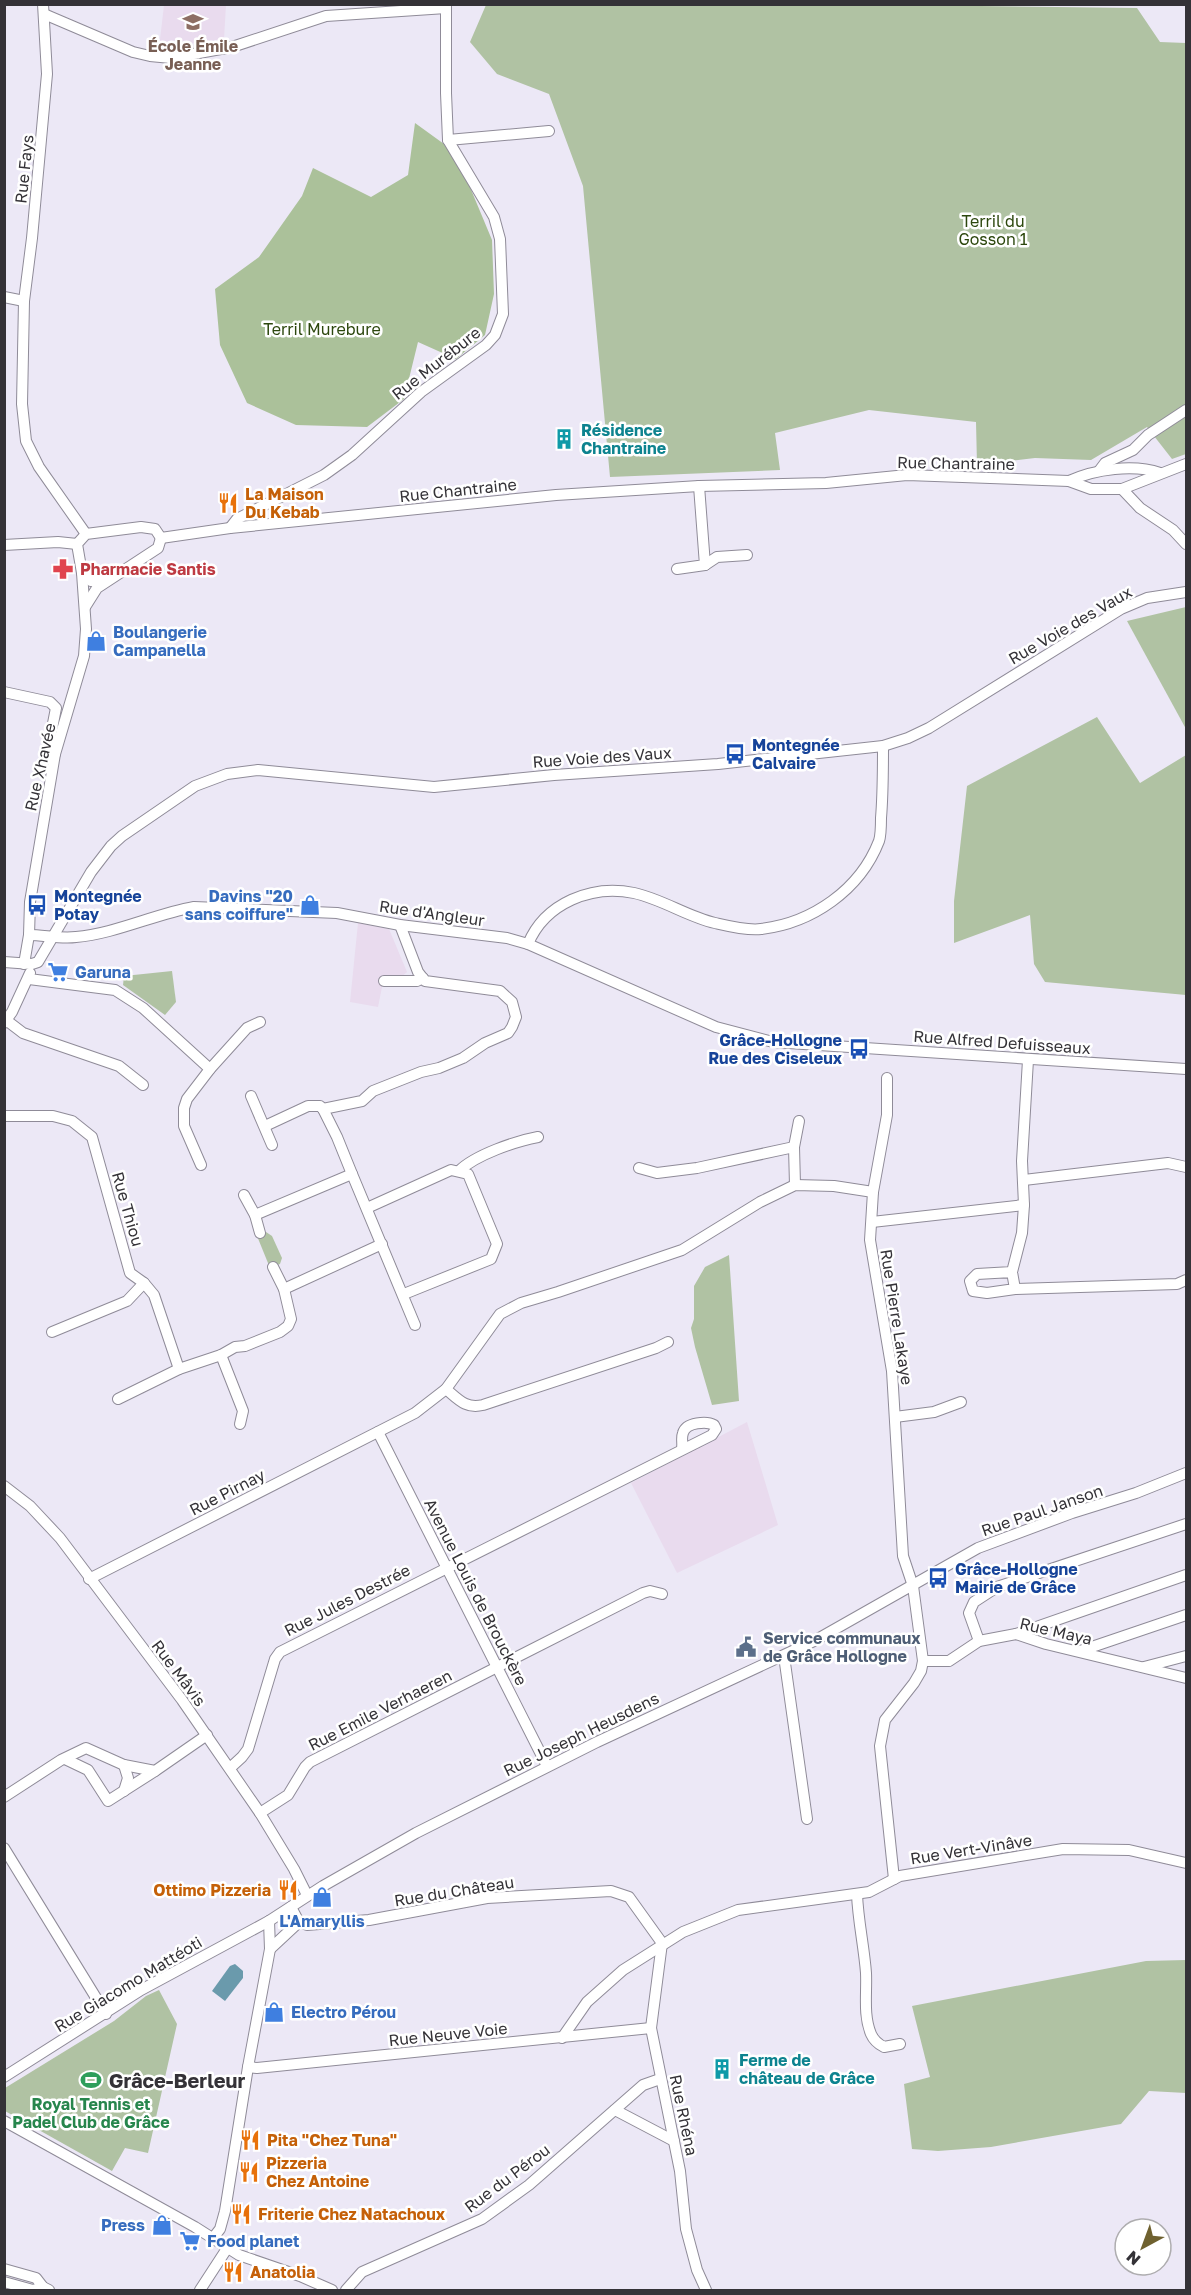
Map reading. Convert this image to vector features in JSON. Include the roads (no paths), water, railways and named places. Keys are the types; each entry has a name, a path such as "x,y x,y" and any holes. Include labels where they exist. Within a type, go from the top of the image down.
{"street":[{"path":"44,9 133,52 171,57 232,47 326,16 446,6"},
{"name":"Rue Murébure","path":"225,528 237,519 324,475 352,454 421,392 486,345 495,334 503,314 500,239 494,217 448,140 446,6"},
{"name":"Rue Fays","path":"44,9 47,74 24,301 22,404 26,441 39,467 86,534"},
{"path":"448,140 549,131"},
{"path":"4,297 24,301"},
{"name":"Rue Chantraine","path":"1099,471 1105,463 1133,450 1148,435 1186,410"},
{"path":"1122,489 1130,470 1133,450"},
{"path":"1122,489 1186,464"},
{"name":"Rue Chantraine","path":"1069,481 1099,471 1130,470 1143,467 1160,473"},
{"name":"Rue Chantraine","path":"161,538 225,528 556,495 699,486 825,483 906,475 1069,481 1091,489 1122,489"},
{"path":"699,486 705,565"},
{"path":"1122,489 1140,508 1173,530 1186,544"},
{"path":"4,545 58,542 77,544 86,534 141,527 155,529 161,538 158,548 97,588 85,607"},
{"name":"Rue Xhavée","path":"5,1022 29,979 32,963 29,935 30,902 55,754 84,656 85,607 77,544"},
{"path":"677,569 705,565 717,557 747,555"},
{"path":"82,573 91,581 105,582"},
{"name":"Rue Voie des Vaux","path":"32,963 52,937 91,872 111,846 186,791 203,782 227,774 258,770 434,787 554,775 718,764 883,746 929,728 1120,609 1147,598 1186,592"},
{"path":"4,692 50,702 56,708 49,744 55,754"},
{"path":"528,944 542,920 557,907 587,894 610,891 634,893 715,923 759,929 812,915 855,882 880,840 883,746"},
{"name":"Rue d'Angleur","path":"29,935 75,937 93,934 194,907 337,913 400,925 507,938 528,944 716,1028 773,1042 815,1044"},
{"path":"323,1110 362,1101 374,1091 421,1072 455,1062 485,1043 508,1033 516,1017 512,1002 500,991 425,981 418,972 400,925"},
{"path":"4,962 32,963"},
{"path":"384,981 417,981 423,978"},
{"path":"29,979 116,990 143,1008 210,1069"},
{"path":"5,1022 23,1034 119,1066 143,1085"},
{"path":"201,1165 183,1126 187,1099 247,1028 260,1022"},
{"name":"Rue Alfred Defuisseaux","path":"815,1044 1186,1069"},
{"path":"1015,1289 1012,1272 1022,1233 1024,1205 1022,1161 1028,1060"},
{"name":"Rue Pierre Lakaye","path":"887,1078 887,1114 873,1192 870,1240 892,1371 903,1556 914,1586 923,1661"},
{"path":"251,1096 272,1145"},
{"path":"265,1126 308,1106 320,1106 338,1137 415,1325"},
{"name":"Rue Thiou","path":"4,1116 53,1116 72,1121 92,1137 130,1273 144,1283 154,1295 179,1369"},
{"path":"799,1121 794,1147 795,1185 834,1186 873,1192"},
{"path":"459,1171 465,1165 522,1140 538,1137"},
{"path":"639,1168 657,1173 697,1168 794,1147"},
{"path":"1024,1180 1168,1163 1186,1167"},
{"path":"367,1208 451,1170 468,1173 496,1244 494,1254 491,1259 404,1294"},
{"path":"255,1215 352,1174"},
{"name":"Rue Pirnay","path":"89,1579 415,1413 446,1389 500,1314 521,1303 579,1286 682,1250 760,1203 795,1185"},
{"path":"244,1195 255,1215 260,1233"},
{"path":"872,1222 1024,1205"},
{"path":"284,1289 382,1244"},
{"path":"118,1399 179,1369 221,1355 235,1347 245,1346 280,1332 288,1326 291,1319 284,1289 273,1267"},
{"path":"1012,1272 977,1274 970,1281 973,1291 987,1293 1015,1289 1178,1284 1186,1280"},
{"path":"52,1332 127,1301 144,1283"},
{"path":"446,1389 465,1405 477,1406 656,1348 668,1342"},
{"path":"221,1355 243,1411 240,1424"},
{"path":"895,1417 934,1412 961,1402"},
{"name":"Avenue Louis de Brouckère","path":"378,1432 547,1766"},
{"name":"Rue Jules Destrée","path":"230,1768 248,1749 275,1659 280,1652 682,1448"},
{"name":"Rue Paul Janson","path":"914,1586 978,1548 1072,1513 1136,1494 1186,1473"},
{"name":"Rue Mâvis","path":"4,1486 30,1506 60,1538 207,1735 260,1813 307,1895"},
{"path":"979,1641 969,1613 974,1602 997,1587 1186,1524"},
{"path":"1016,1634 1186,1575"},
{"name":"Rue Joseph Heusdens","path":"269,1921 377,1853 547,1766 784,1656 914,1586"},
{"name":"Rue Emile Verhaeren","path":"260,1813 288,1795 310,1762 644,1593 650,1591 662,1594"},
{"path":"1080,1651 1186,1615"},
{"name":"Rue Maya","path":"923,1661 949,1661 979,1641 1016,1634 1046,1644 1186,1678"},
{"path":"784,1656 807,1819"},
{"path":"1141,1668 1186,1656"},
{"path":"894,1879 880,1746 885,1720 914,1683 921,1671 923,1661"},
{"path":"64,1759 88,1770 108,1801 155,1772 207,1735"},
{"path":"4,1797 64,1759 86,1748 124,1765 155,1772"},
{"path":"88,1770 93,1760 105,1755"},
{"path":"124,1765 128,1778 124,1791"},
{"path":"4,1848 106,2014"},
{"name":"Rue Vert-Vinâve","path":"562,2038 587,2002 623,1970 683,1932 738,1910 869,1892 900,1876 1063,1849 1129,1850 1186,1863"},
{"name":"Rue du Château","path":"299,1922 307,1925 369,1920 487,1898 611,1891 629,1897 662,1944"},
{"path":"856,1894 866,1975 865,1993 869,2029 876,2043 884,2047 900,2044"},
{"path":"270,1949 299,1922 291,1907"},
{"path":"213,2238 220,2229 225,2211 270,1949 269,1921"},
{"name":"Rue Giacomo Mattéoti","path":"4,2077 154,1983 269,1921"},
{"name":"Rue Rhéna","path":"662,1944 651,2028 680,2171 686,2229 697,2270 706,2290"},
{"name":"Rue Neuve Voie","path":"248,2067 269,2067 651,2028"},
{"name":"Rue du Pérou","path":"346,2290 362,2272 482,2219 529,2185 643,2085 660,2079"},
{"path":"615,2110 674,2142"},
{"path":"4,2121 213,2238 239,2255 300,2276 332,2290"},
{"path":"200,2290 228,2247"},
{"path":"4,2270 36,2278 46,2289"},
{"path":"4,2282 33,2290 46,2289"}],"water":[{"path":"235,1964 243,1971 243,1978 225,2001 212,1991 230,1966"}],"place":[{"name":"École Émile Jeanne","path":"193,22"},
{"name":"Résidence Chantraine","path":"564,439"},
{"name":"La Maison Du Kebab","path":"228,503"},
{"name":"Pharmacie Santis","path":"63,569"},
{"name":"Boulangerie Campanella","path":"96,641"},
{"name":"Montegnée Calvaire","path":"735,754"},
{"name":"Montegnée Potay","path":"37,905"},
{"name":"Davins \"20 sans coiffure\"","path":"310,905"},
{"name":"Garuna","path":"58,972"},
{"name":"Grâce-Hollogne Rue des Ciseleux","path":"859,1049"},
{"name":"Grâce-Hollogne Mairie de Grâce","path":"938,1578"},
{"name":"Service communaux de Grâce Hollogne","path":"746,1647"},
{"name":"Ottimo Pizzeria","path":"288,1890"},
{"name":"L'Amaryllis","path":"322,1897"},
{"name":"Electro Pérou","path":"274,2012"},
{"name":"Ferme de château de Grâce","path":"722,2069"},
{"name":"Royal Tennis et Padel Club de Grâce","path":"91,2080"},
{"name":"Pita \"Chez Tuna\"","path":"250,2140"},
{"name":"Pizzeria Chez Antoine","path":"249,2172"},
{"name":"Friterie Chez Natachoux","path":"241,2214"},
{"name":"Press","path":"162,2225"},
{"name":"Food planet","path":"190,2241"},
{"name":"Anatolia","path":"233,2272"}],"district":[{"name":"Grâce-Berleur","path":"177,2080"}],"park label":[{"name":"Terril du Gosson 1","path":"993,230"},
{"name":"Terril Murebure","path":"322,329"}]}
